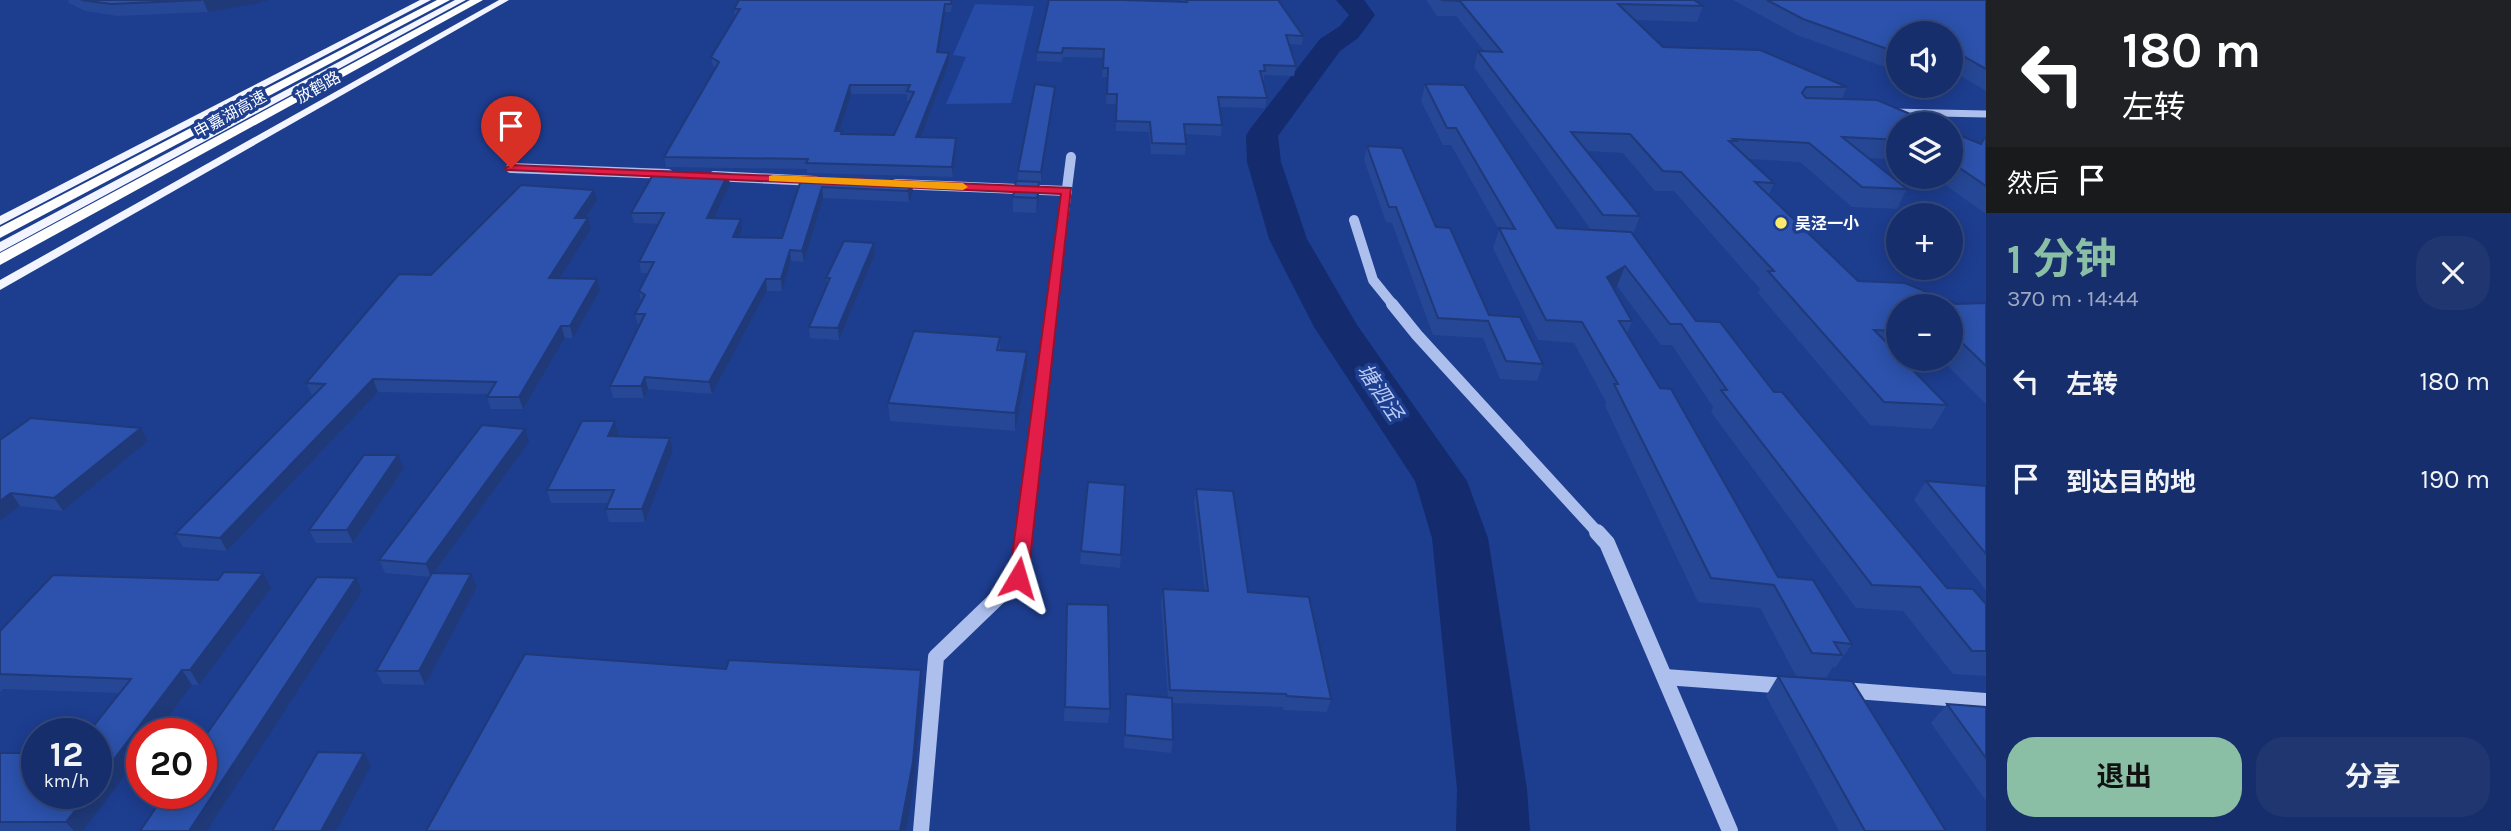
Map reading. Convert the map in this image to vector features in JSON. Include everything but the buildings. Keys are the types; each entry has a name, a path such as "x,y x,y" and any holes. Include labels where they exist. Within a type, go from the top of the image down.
{"highway":[{"name":"申嘉湖高速","path":"0,231 444,0"},
{"name":"申嘉湖高速","path":"0,260 478,0"}],"main road":[{"name":"放鹤路","path":"0,209 411,0"},
{"path":"0,220 427,0"},
{"name":"放鹤路","path":"0,248 462,0"},
{"path":"0,275 494,0"},
{"name":"放鹤路","path":"0,286 505,0"}],"street":[{"path":"1880,112 1986,114"},
{"path":"920,831 936,657 1018,578 1071,157"},
{"path":"511,168 678,175"},
{"path":"705,176 831,181"},
{"path":"886,183 1067,191"},
{"path":"1354,220 1373,280 1417,335 1607,543 1730,831"},
{"path":"1665,677 1804,687"},
{"path":"1832,689 1986,701"}],"shaded area":[{"path":"975,4 1034,6 1011,103 946,104 966,57 953,55"}],"waterway":[{"name":"塘泗泾","path":"1348,0 1362,15 1349,32 1330,45 1262,136 1264,162 1288,239 1336,327 1441,481 1460,538 1492,789 1493,831"}],"slow traffic":[{"path":"773,179 963,187"}],"place":[{"name":"吴泾一小","path":"1781,223"}],"route":[{"path":"511,168 1067,191 1018,578"}]}
